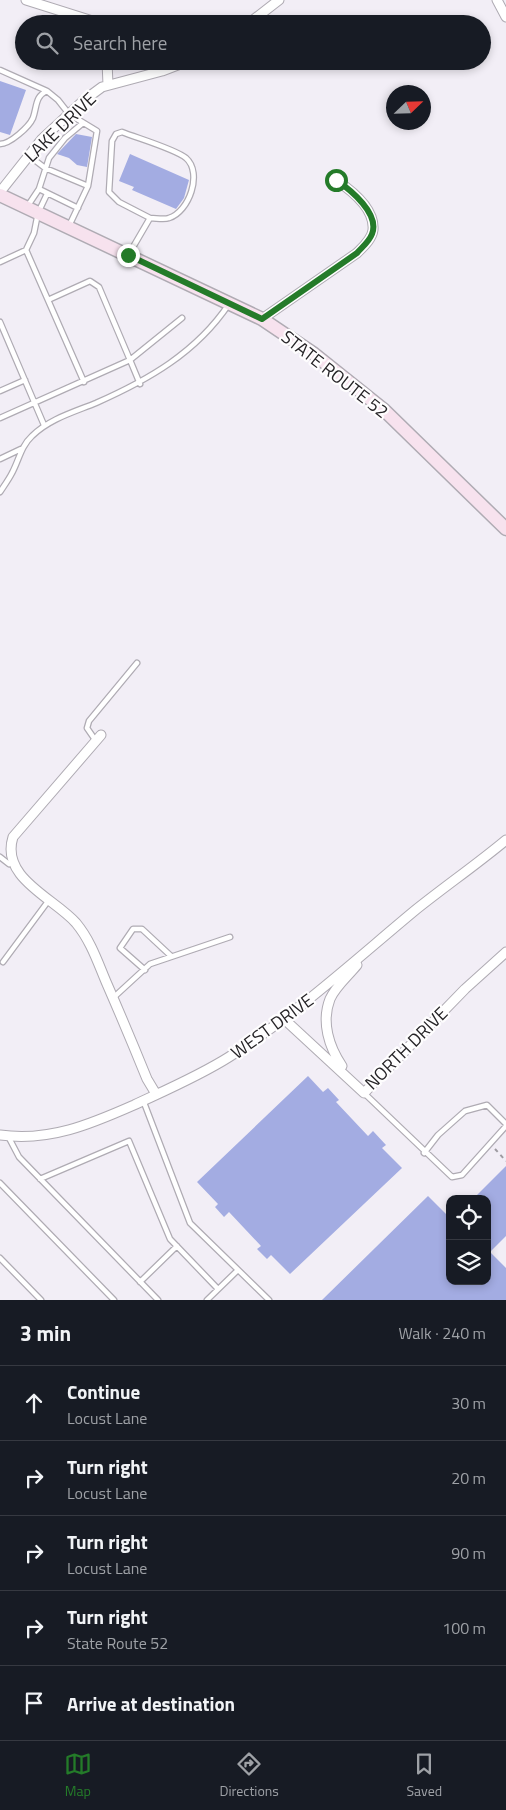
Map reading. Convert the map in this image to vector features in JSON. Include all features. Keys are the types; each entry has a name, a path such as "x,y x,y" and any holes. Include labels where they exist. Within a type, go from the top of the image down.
{"main road":[{"name":"STATE ROUTE 52","path":"0,194 262,319 314,354 384,410 506,529"}],"street":[{"path":"26,0 74,15"},
{"path":"260,15 279,0"},
{"path":"497,0 506,17"},
{"path":"107,70 108,85"},
{"name":"LAKE DRIVE","path":"0,194 28,155 83,101 108,85 165,70"},
{"path":"262,319 357,253 373,232 369,213 349,189 336,180"},
{"path":"98,738 13,837 8,846 9,864 16,875 69,916 84,934 147,1079 156,1094"},
{"name":"WEST DRIVE","path":"4,1135 54,1135 90,1125 228,1058 284,1019 506,840"},
{"path":"352,1081 338,1061 328,1038 326,1020 331,997 371,948"},
{"name":"NORTH DRIVE","path":"284,1019 364,1093 458,996 506,952"}],"lane":[{"path":"0,70 47,91 58,100 69,114 97,131 88,186 68,228"},
{"path":"0,144 6,144 26,128 33,118 38,100 42,93 47,91"},
{"path":"0,262 26,250 34,233 32,210 49,158 65,138 83,123"},
{"path":"122,132 185,157 193,167 196,176 189,198 180,211 168,219 150,218 119,202 109,192 112,141 116,134 122,132"},
{"path":"28,155 45,168 88,186"},
{"path":"39,189 78,208"},
{"path":"32,210 47,194"},
{"path":"128,255 150,218"},
{"path":"26,250 84,382"},
{"path":"48,300 90,281 95,283 99,287 140,384"},
{"path":"0,492 13,472 21,449 30,437 44,425 140,384 201,338 218,320 229,303"},
{"path":"0,418 130,360 182,318"},
{"path":"0,322 44,425"},
{"path":"0,391 25,380"},
{"path":"0,459 21,449"},
{"path":"98,738 87,728 89,721 138,663"},
{"path":"0,857 9,864"},
{"path":"3,962 49,900"},
{"path":"145,970 120,948 133,929 142,929 172,956"},
{"path":"113,998 150,964 230,937"},
{"path":"364,1093 424,1153 452,1177 462,1175 506,1125 487,1105 465,1111 438,1135 424,1153"},
{"path":"143,1100 190,1223 269,1300"},
{"path":"4,1135 19,1157 40,1180 158,1300"},
{"path":"40,1180 129,1141 170,1239 218,1289"},
{"path":"0,1183 114,1300"},
{"path":"140,1282 177,1246"},
{"path":"0,1258 41,1300"},
{"path":"207,1300 238,1270"}],"path":[{"path":"489,1144 506,1161"}],"building":[{"path":"0,81 26,90 10,135 0,132"},
{"path":"76,134 92,137 87,167 77,165 69,158 57,154"},
{"path":"130,154 189,180 184,198 176,209 132,190 134,187 119,181"},
{"path":"308,1076 323,1092 328,1088 339,1100 336,1102 368,1136 373,1131 386,1145 382,1148 402,1168 290,1274 271,1255 267,1259 257,1249 261,1246 229,1212 224,1217 215,1207 218,1204 197,1182"},
{"path":"506,1166 506,1236 491,1251 491,1195 477,1195"},
{"path":"428,1196 446,1214 446,1285 491,1285 491,1253 506,1268 506,1300 322,1300"}],"route":[{"path":"128,255 262,319 357,253 373,232 369,213 349,189 336,180"}]}
